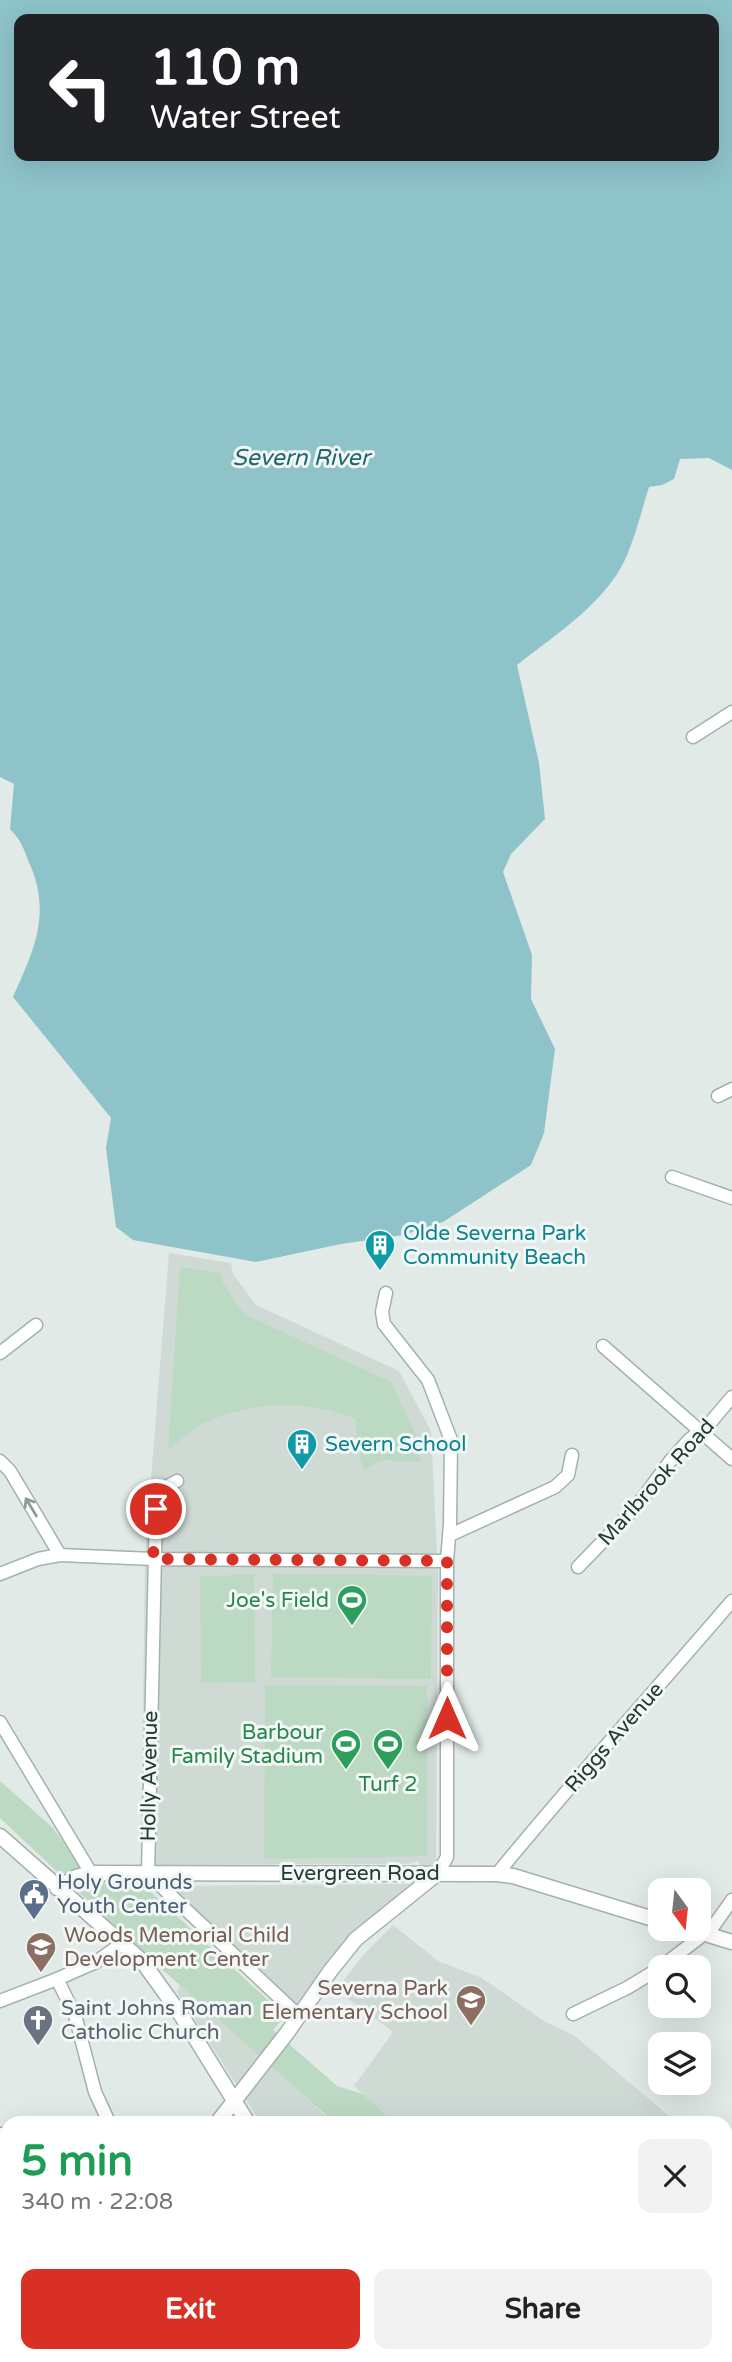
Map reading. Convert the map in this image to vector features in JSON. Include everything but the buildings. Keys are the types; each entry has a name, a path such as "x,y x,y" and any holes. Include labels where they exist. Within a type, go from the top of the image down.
{"street":[{"path":"693,737 727,716"},
{"path":"718,1096 732,1089"},
{"path":"672,1177 732,1198"},
{"path":"222,2116 356,1939 438,1873 447,1857 447,1561 450,1535 451,1440 428,1380 384,1324 382,1312 386,1293"},
{"path":"0,1353 36,1325"},
{"path":"604,1346 732,1459"},
{"name":"Marlbrook Road","path":"578,1567 636,1507 671,1460 732,1396"},
{"path":"450,1535 555,1486 568,1475 572,1455"},
{"path":"0,1461 10,1471 60,1555"},
{"name":"Holly Avenue","path":"148,1874 156,1509 162,1489 177,1481"},
{"path":"0,1574 37,1559 60,1555 153,1559 447,1561"},
{"name":"Riggs Avenue","path":"497,1874 578,1776 626,1725 732,1601"},
{"path":"0,1722 91,1873"},
{"path":"0,1836 142,1961 162,1987 243,2116"},
{"name":"Evergreen Road","path":"57,1888 76,1877 91,1873 497,1874 513,1876 648,1916"},
{"path":"148,1874 299,2016"},
{"path":"711,1926 732,1900"},
{"path":"711,1936 732,1942"},
{"path":"676,1955 695,1941"},
{"path":"0,2001 96,1962 123,1943"},
{"path":"573,2014 648,1975"},
{"path":"57,1979 75,2015 95,2092 105,2116"}],"shaded area":[{"path":"169,1253 231,1263 233,1274 256,1305 399,1371 431,1431 438,1572 436,1862 431,1865 420,1866 418,1861 408,1864 141,1865 145,1554"},
{"path":"411,1884 295,2008 167,1886"},
{"name":"Severna Park Elementary School","path":"393,1925 438,1961 482,1978 544,2021 575,2036 669,2116 387,2116 354,2086 393,2032 336,1990 364,1954"},
{"path":"182,1979 326,2116 257,2116 177,1992"}],"green space":[{"path":"180,1267 220,1273 223,1283 244,1314 391,1382 416,1435 420,1462 381,1460 364,1470 357,1443 356,1419 320,1408 282,1405 244,1410 208,1421 168,1450"},
{"name":"Joe's Field","path":"273,1574 432,1576 431,1679 271,1677"},
{"path":"254,1575 255,1682 201,1683 200,1576"},
{"name":"Barbour Family Stadium","path":"265,1685 427,1686 427,1856 264,1859"},
{"path":"0,1781 53,1828 76,1860 112,1882 140,1882 285,2016 273,2030 337,2086 363,2094 387,2116 327,2116 146,1955 0,1818"}],"water":[{"name":"Severn River","path":"0,0 732,0 732,470 709,458 680,459 674,479 649,487 636,532 617,574 596,600 571,623 517,665 539,763 545,819 511,854 503,872 532,955 531,999 555,1049 544,1133 531,1165 443,1222 403,1235 341,1244 256,1262 133,1240 116,1227 106,1148 111,1118 13,997 33,949 39,918 37,885 25,851 10,829 14,784 0,777"}],"place":[{"name":"Olde Severna Park Community Beach","path":"380,1272"},
{"name":"Severn School","path":"302,1471"},
{"name":"Joe's Field","path":"352,1627"},
{"name":"Barbour Family Stadium","path":"346,1771"},
{"name":"Turf 2","path":"388,1771"},
{"name":"Holy Grounds Youth Center","path":"34,1921"},
{"name":"Woods Memorial Child Development Center","path":"41,1974"},
{"name":"Severna Park Elementary School","path":"471,2027"},
{"name":"Saint Johns Roman Catholic Church","path":"38,2047"}],"route":[{"path":"156,1509 153,1559 447,1561 447,1718"}]}
